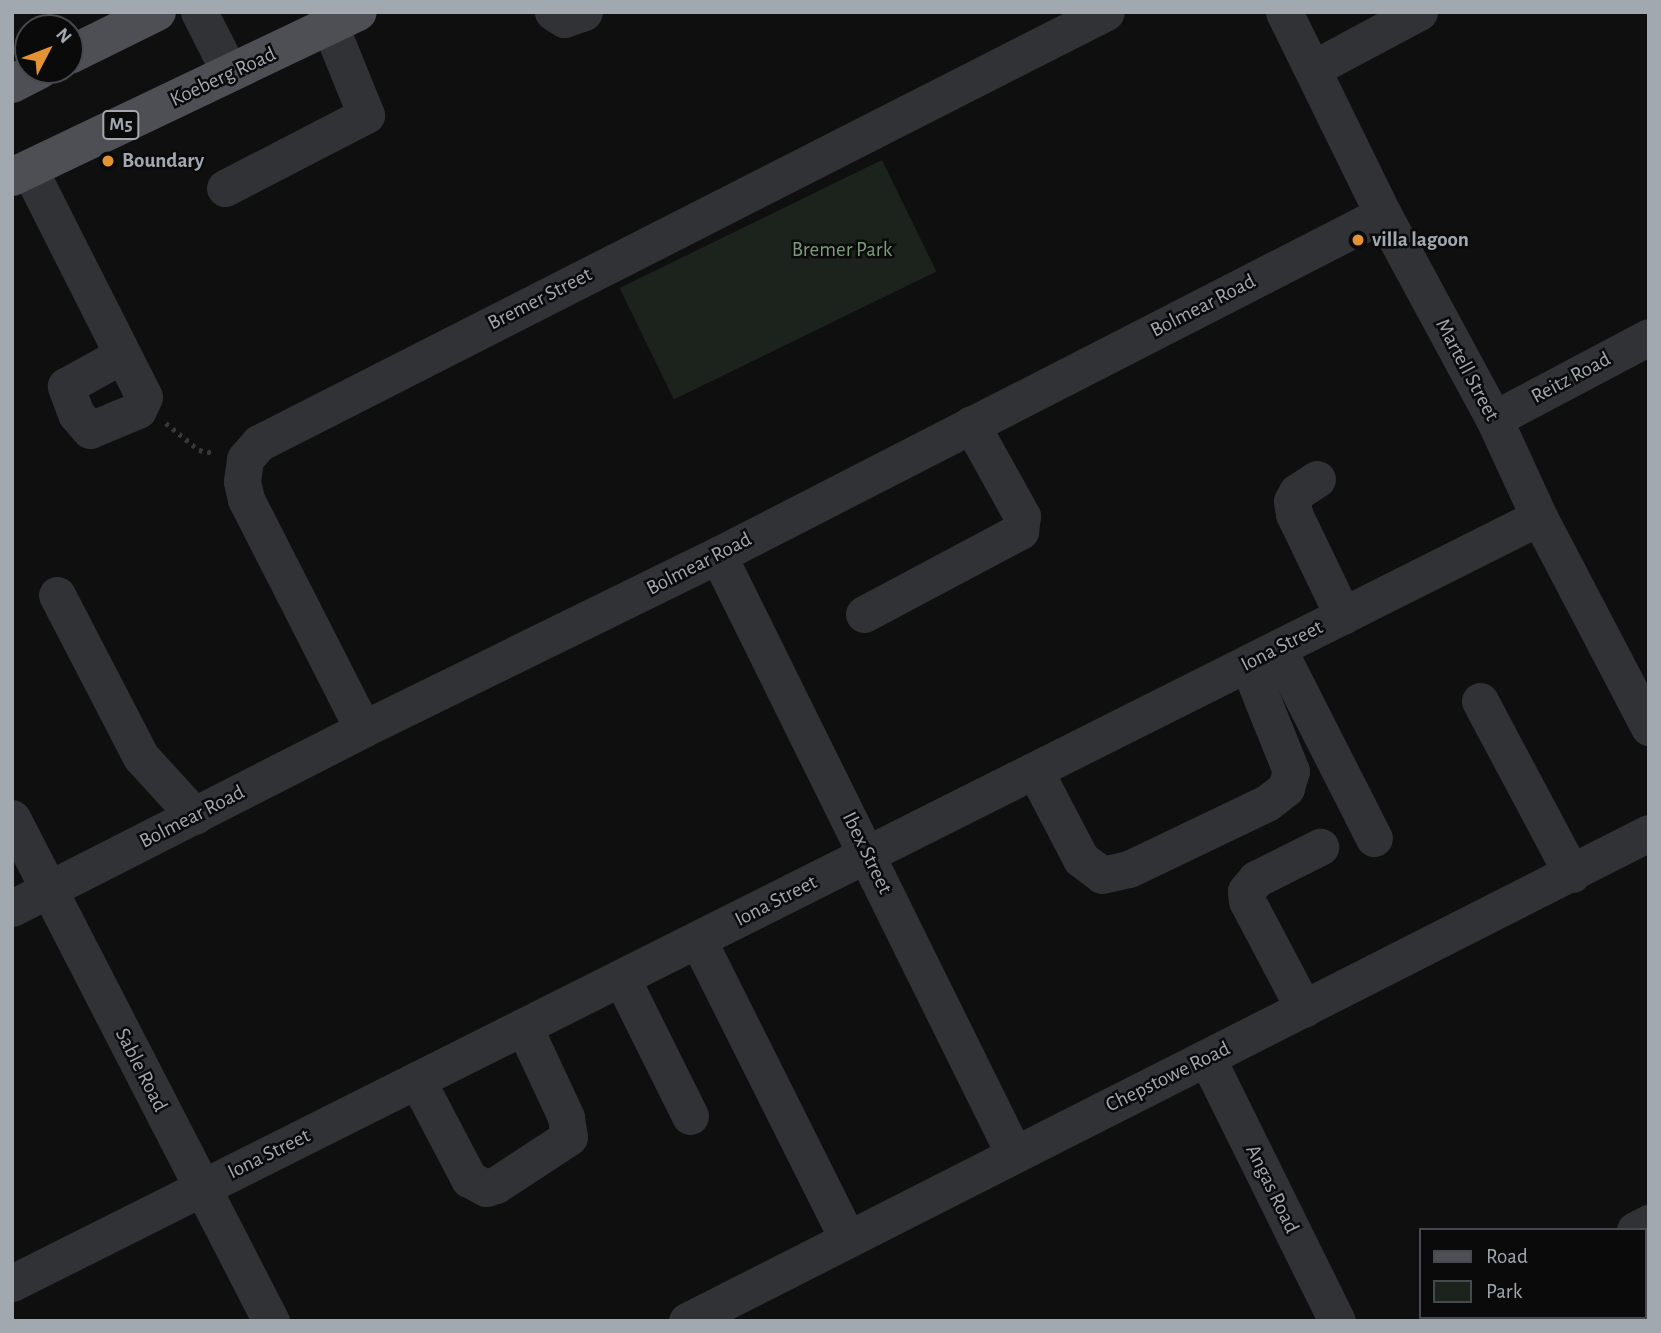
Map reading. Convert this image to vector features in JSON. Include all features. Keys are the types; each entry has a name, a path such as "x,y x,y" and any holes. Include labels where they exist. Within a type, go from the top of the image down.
{"main road":[{"path":"84,48 157,12"},
{"name":"Koeberg Road","path":"21,173 344,19"}],"street":[{"path":"199,12 230,73"},
{"path":"553,12 564,19 584,12"},
{"name":"Bremer Street","path":"245,459 259,443 285,429 1106,12"},
{"name":"Martell Street","path":"1284,12 1314,68 1383,214 1494,419 1539,517 1649,727"},
{"path":"1314,68 1419,12"},
{"path":"225,188 366,115 344,19"},
{"path":"21,173 121,355 144,405 107,427 90,430 66,393 73,378 121,355"},
{"name":"Bolmear Road","path":"12,908 363,729 718,555 1383,214"},
{"name":"Reitz Road","path":"1494,419 1649,337"},
{"path":"864,614 1020,531 1022,516 971,424"},
{"path":"245,459 246,499 363,729"},
{"path":"1317,479 1297,492 1292,501 1294,514 1343,616"},
{"name":"Iona Street","path":"12,1283 1539,517"},
{"name":"Ibex Street","path":"718,555 1013,1152"},
{"path":"57,595 141,757 195,816"},
{"path":"1035,771 1081,859 1102,875 1129,869 1267,803 1286,788 1291,771 1263,656"},
{"path":"1263,656 1374,838"},
{"path":"1480,701 1572,874"},
{"name":"Sable Road","path":"12,818 271,1321"},
{"name":"Chepstowe Road","path":"687,1321 1013,1152 1207,1058 1649,833"},
{"path":"1304,1009 1247,901 1247,891 1256,879 1320,847"},
{"path":"698,940 847,1238"},
{"path":"622,979 690,1116"},
{"path":"417,1080 469,1179 477,1186 496,1185 569,1137 566,1117 524,1027"},
{"name":"Angas Road","path":"1207,1058 1336,1321"}],"path":[{"path":"144,405 200,450 245,459"}],"green space":[{"name":"Bremer Park","path":"882,160 936,271 674,399 620,288"},
{"path":"1649,1249 1649,1321 1506,1321 1647,1319"}],"place":[{"name":"Boundary","path":"108,161"},
{"name":"villa lagoon","path":"1358,240"}]}
